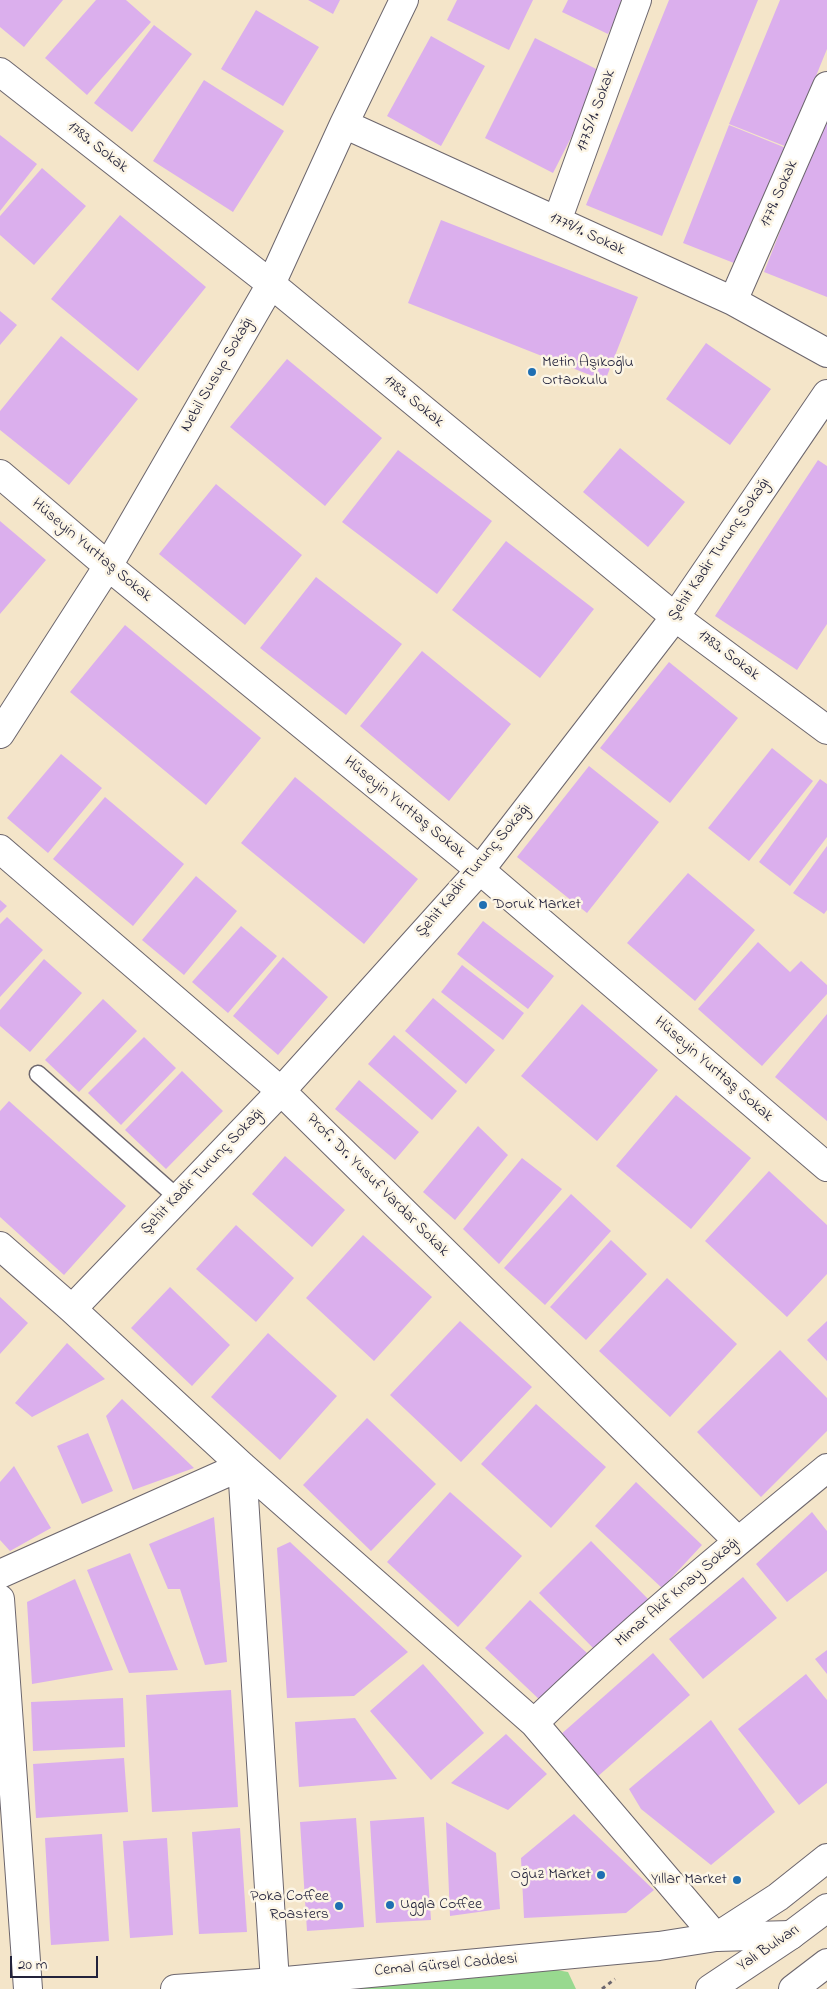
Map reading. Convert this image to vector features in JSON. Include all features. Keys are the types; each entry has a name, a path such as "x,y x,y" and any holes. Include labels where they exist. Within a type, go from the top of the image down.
{"street":[{"name":"Nebil Susup Sokağı","path":"0,734 108,566 271,284 344,124 404,0"},
{"name":"1775/1. Sokak","path":"557,221 637,0"},
{"name":"1783. Sokak","path":"0,72 271,284 675,617 827,730"},
{"name":"1779. Sokak","path":"733,301 827,86"},
{"name":"1779/1. Sokak","path":"344,124 733,301 827,354"},
{"name":"Şehit Kadir Turunç Sokağı","path":"72,1309 281,1091 480,870 675,617 827,394"},
{"name":"Hüseyin Yurttaş Sokak","path":"0,474 108,566 480,870 827,1167"},
{"name":"Prof. Dr. Yusuf Vardar Sokak","path":"0,849 281,1091 738,1541"},
{"path":"0,1246 72,1309 242,1466 534,1723 716,1937"},
{"path":"0,1574 242,1466"},
{"path":"242,1466 287,1986"},
{"name":"Mimar Akif Kınay Sokağı","path":"534,1723 587,1672 738,1541 827,1468"},
{"path":"0,1599 28,1989"},
{"name":"Cemal Gürsel Caddesi","path":"716,1937 778,1897 827,1858"},
{"name":"Yalı Bulvarı","path":"710,1989 791,1935 827,1908"},
{"name":"Cemal Gürsel Caddesi","path":"175,1989 287,1986 659,1946 716,1937 791,1935"},
{"path":"793,1989 827,1963"}],"lane":[{"path":"38,1074 178,1198"}],"green space":[{"path":"498,1960 568,1972 576,1989 319,1989"}],"building":[{"path":"0,0 63,0 24,47 0,27"},
{"path":"96,0 126,0 151,22 87,95 45,58"},
{"path":"308,0 340,0 333,14"},
{"path":"457,0 533,0 509,50 447,20"},
{"path":"568,0 625,0 608,34 562,12"},
{"path":"669,0 758,0 662,236 586,205"},
{"path":"780,0 827,0 827,49 787,147 729,124"},
{"path":"256,10 319,47 283,106 221,69"},
{"path":"154,25 192,54 132,132 94,103"},
{"path":"431,36 485,66 441,146 387,116"},
{"path":"535,38 604,73 553,173 485,138"},
{"path":"204,80 284,131 233,212 153,161"},
{"path":"827,113 827,297 764,272"},
{"path":"729,125 786,148 739,265 683,243"},
{"path":"0,135 37,164 0,211"},
{"path":"42,168 86,206 34,265 0,235 0,216"},
{"path":"120,215 206,287 138,371 51,299"},
{"name":"Metin Aşıkoğlu Ortaokulu","path":"441,220 638,297 605,381 408,303"},
{"path":"0,311 17,325 0,345"},
{"path":"61,336 138,399 69,485 0,430 0,411"},
{"path":"706,343 771,389 730,445 666,399"},
{"path":"287,359 382,438 325,506 230,427"},
{"path":"620,448 685,502 648,547 583,492"},
{"path":"398,450 492,521 437,594 342,522"},
{"path":"818,460 827,466 827,624 797,670 715,616"},
{"path":"216,484 302,555 245,625 159,554"},
{"path":"0,521 46,560 0,614"},
{"path":"506,541 594,609 540,678 452,610"},
{"path":"316,577 402,644 346,715 260,648"},
{"path":"125,625 261,738 206,805 70,692"},
{"path":"422,651 511,724 449,801 360,726"},
{"path":"669,662 738,718 670,803 600,748"},
{"path":"772,748 813,781 749,861 708,828"},
{"path":"61,754 102,788 48,853 7,818"},
{"path":"589,766 659,822 587,913 517,857"},
{"path":"295,777 418,879 364,944 241,843"},
{"path":"820,779 827,784 827,837 790,886 759,862"},
{"path":"105,797 184,864 133,926 53,859"},
{"path":"827,846 827,910 824,914 793,893"},
{"path":"688,873 755,930 695,1001 627,943"},
{"path":"196,876 237,911 184,975 142,940"},
{"path":"0,900 7,906 0,913"},
{"path":"7,917 43,950 0,997 0,924"},
{"path":"483,921 554,976 528,1009 457,954"},
{"path":"241,926 277,956 228,1013 192,982"},
{"path":"758,942 790,972 801,961 827,985 827,994 762,1066 698,1009"},
{"path":"283,957 328,997 278,1055 233,1016"},
{"path":"44,959 82,993 30,1052 0,1026 0,1010"},
{"path":"462,965 524,1013 503,1040 441,992"},
{"path":"433,998 495,1050 466,1084 405,1031"},
{"path":"103,999 137,1031 79,1092 45,1060"},
{"path":"582,1004 658,1070 597,1141 521,1076"},
{"path":"827,1014 827,1121 775,1077"},
{"path":"394,1035 457,1091 432,1120 368,1064"},
{"path":"144,1037 176,1068 121,1125 88,1093"},
{"path":"182,1071 223,1111 166,1169 125,1130"},
{"path":"359,1080 419,1132 395,1160 335,1109"},
{"path":"676,1095 751,1158 691,1229 616,1166"},
{"path":"9,1101 126,1206 64,1275 0,1217 0,1111"},
{"path":"478,1126 508,1155 455,1220 423,1192"},
{"path":"285,1156 345,1210 312,1247 252,1194"},
{"path":"522,1158 562,1189 499,1264 463,1229"},
{"path":"769,1171 827,1225 827,1274 787,1317 705,1241"},
{"path":"571,1194 611,1231 545,1305 504,1268"},
{"path":"236,1225 294,1278 256,1322 196,1269"},
{"path":"363,1235 432,1297 374,1361 306,1298"},
{"path":"611,1240 647,1274 586,1340 550,1307"},
{"path":"667,1278 737,1344 670,1417 599,1351"},
{"path":"170,1287 230,1345 192,1386 131,1328"},
{"path":"0,1297 28,1323 0,1354"},
{"path":"460,1321 532,1387 461,1462 390,1395"},
{"path":"827,1321 827,1361 807,1340"},
{"path":"268,1333 337,1396 280,1460 211,1397"},
{"path":"67,1343 105,1379 32,1417 15,1403"},
{"path":"780,1350 827,1398 827,1431 761,1497 697,1432"},
{"path":"122,1399 194,1468 133,1490 106,1416"},
{"path":"536,1404 606,1467 551,1528 481,1464"},
{"path":"367,1418 436,1484 371,1551 303,1485"},
{"path":"88,1433 113,1491 82,1504 57,1446"},
{"path":"14,1466 51,1528 10,1551 0,1540 0,1482"},
{"path":"636,1482 702,1545 662,1588 595,1526"},
{"path":"450,1492 522,1556 458,1627 387,1562"},
{"path":"812,1512 827,1531 827,1571 787,1602 756,1564"},
{"path":"214,1517 227,1662 205,1665 180,1589 168,1589 149,1544"},
{"path":"591,1541 650,1601 598,1653 539,1593"},
{"path":"290,1542 408,1652 354,1696 287,1698 277,1548"},
{"path":"130,1553 178,1670 129,1673 87,1570"},
{"path":"743,1577 777,1618 703,1679 669,1639"},
{"path":"75,1579 113,1670 32,1684 27,1602"},
{"path":"530,1600 587,1653 542,1702 485,1648"},
{"path":"827,1650 827,1674 815,1659"},
{"path":"653,1653 690,1695 596,1778 559,1736"},
{"path":"423,1664 484,1733 431,1780 370,1711"},
{"path":"806,1674 827,1700 827,1783 799,1805 738,1729"},
{"path":"231,1690 238,1807 152,1812 146,1695"},
{"path":"123,1698 125,1747 33,1751 31,1702"},
{"path":"355,1718 397,1779 299,1787 295,1722"},
{"path":"711,1720 775,1812 711,1865 641,1809 629,1789"},
{"path":"506,1734 547,1774 508,1810 451,1783"},
{"path":"124,1758 128,1812 36,1818 33,1764"},
{"path":"574,1814 654,1890 626,1913 524,1918 521,1858"},
{"path":"424,1817 431,1920 376,1923 370,1821"},
{"path":"356,1818 364,1927 307,1931 300,1822"},
{"path":"446,1822 496,1853 500,1909 450,1916"},
{"path":"240,1828 247,1932 199,1934 192,1832"},
{"path":"102,1834 109,1941 51,1945 45,1838"},
{"path":"167,1838 173,1935 130,1938 123,1841"}],"place":[{"name":"Metin Aşıkoğlu Ortaokulu","path":"532,372"},
{"name":"Doruk Market","path":"483,905"},
{"name":"Oğuz Market","path":"601,1875"},
{"name":"Yıllar Market","path":"737,1880"},
{"name":"Uggla Coffee","path":"390,1905"},
{"name":"Poka Coffee Roasters","path":"339,1906"}]}
